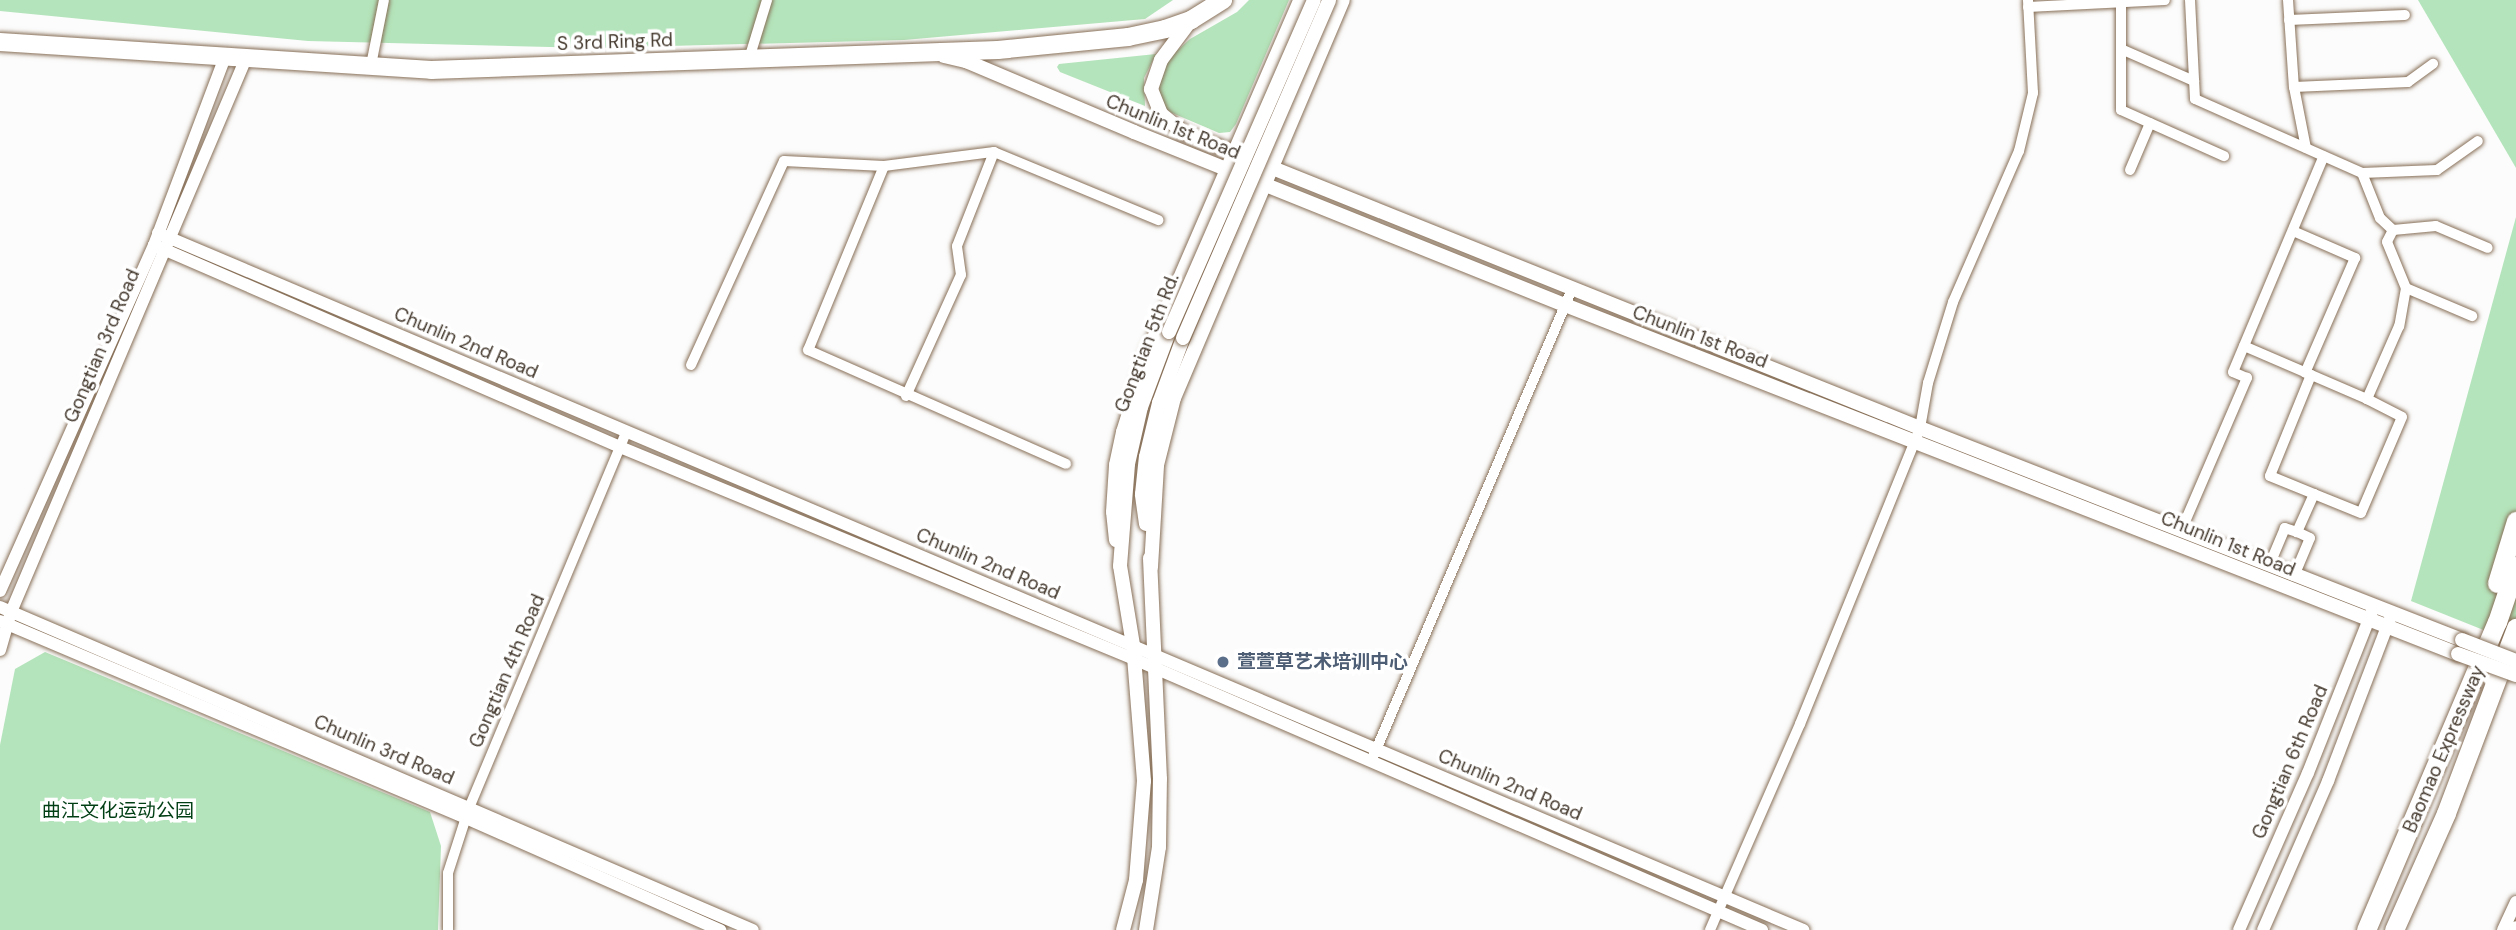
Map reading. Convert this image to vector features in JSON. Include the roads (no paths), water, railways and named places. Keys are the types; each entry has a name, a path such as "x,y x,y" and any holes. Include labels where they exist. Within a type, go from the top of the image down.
{"highway":[{"name":"S 3rd Ring Rd","path":"0,42 431,70 998,50 1128,37 1191,20 1223,0"},
{"path":"2449,735 2516,521"},
{"name":"Baomao Expressway","path":"2365,930 2497,622 2516,566"},
{"name":"Baomao Expressway","path":"2394,930 2507,676 2516,631"}],"main road":[{"path":"1120,566 1113,512 1123,432 1148,352 1300,0"},
{"name":"Gongtian 5th Rd.","path":"1123,930 1136,880 1144,781 1133,652 1120,566 1132,437 1314,0"},
{"name":"Gongtian 5th Rd.","path":"1146,930 1159,848 1160,779 1151,567 1142,494 1146,457 1176,335 1329,0"},
{"path":"1151,567 1157,466 1166,423 1269,167 1343,0"},
{"name":"Chunlin 1st Road","path":"1191,20 1156,71 1151,89 1161,114 1174,127 1572,289 1917,434 2460,647"},
{"name":"Chunlin 1st Road","path":"929,52 966,61 1262,184 1565,305 2181,531 2294,576 2371,614"},
{"path":"2460,647 2516,661"},
{"path":"2460,647 2507,676"}],"street":[{"path":"371,65 384,0"},
{"path":"749,59 767,0"},
{"path":"1710,930 1800,724 1917,434 1928,383 1953,302 2020,151 2033,93 2028,3 2165,0"},
{"path":"2190,0 2195,99 2362,173 2437,170 2478,141"},
{"path":"2288,0 2294,87 2306,148"},
{"path":"2121,2 2121,110 2224,156"},
{"path":"2289,20 2405,15"},
{"path":"2121,49 2194,81"},
{"name":"Gongtian 3rd Road","path":"0,650 5,616 161,241 225,57"},
{"name":"Gongtian 3rd Road","path":"0,591 246,58"},
{"path":"2294,87 2408,82 2433,64"},
{"path":"2130,170 2150,123"},
{"path":"906,396 961,275 957,246 994,152"},
{"path":"691,365 784,161 884,166 994,152 1158,220"},
{"path":"2181,531 2247,378 2233,372 2324,156"},
{"path":"884,166 808,350 906,396 1066,464"},
{"path":"2362,173 2380,218 2393,230 2436,226 2488,248"},
{"path":"2367,400 2399,326 2406,288 2387,242 2393,230"},
{"path":"2244,346 2308,374 2367,400 2403,417 2361,513 2270,476 2308,374 2355,258 2293,231"},
{"name":"Chunlin 2nd Road","path":"161,241 626,432 1373,755 1762,930"},
{"name":"Chunlin 2nd Road","path":"161,241 620,447 1133,652"},
{"path":"2406,288 2472,316"},
{"path":"1373,755 1572,289"},
{"name":"Gongtian 4th Road","path":"448,930 448,873 468,813 626,432"},
{"path":"2297,532 2314,494"},
{"path":"2269,566 2285,528 2297,532 2310,538 2294,576"},
{"name":"Gongtian 6th Road","path":"2239,930 2308,773 2371,614"},
{"name":"Chunlin 3rd Road","path":"5,616 468,813 753,930"},
{"name":"Gongtian 6th Road","path":"2263,930 2328,781 2389,621"},
{"name":"Chunlin 2nd Road","path":"1373,755 1725,895 1803,930"},
{"name":"Chunlin 3rd Road","path":"468,813 720,930"},
{"path":"2503,930 2516,902"}],"place":[{"name":"萱萱草艺术培训中心","path":"1223,662"}],"park label":[{"name":"曲江文化运动公园","path":"118,811"}]}
